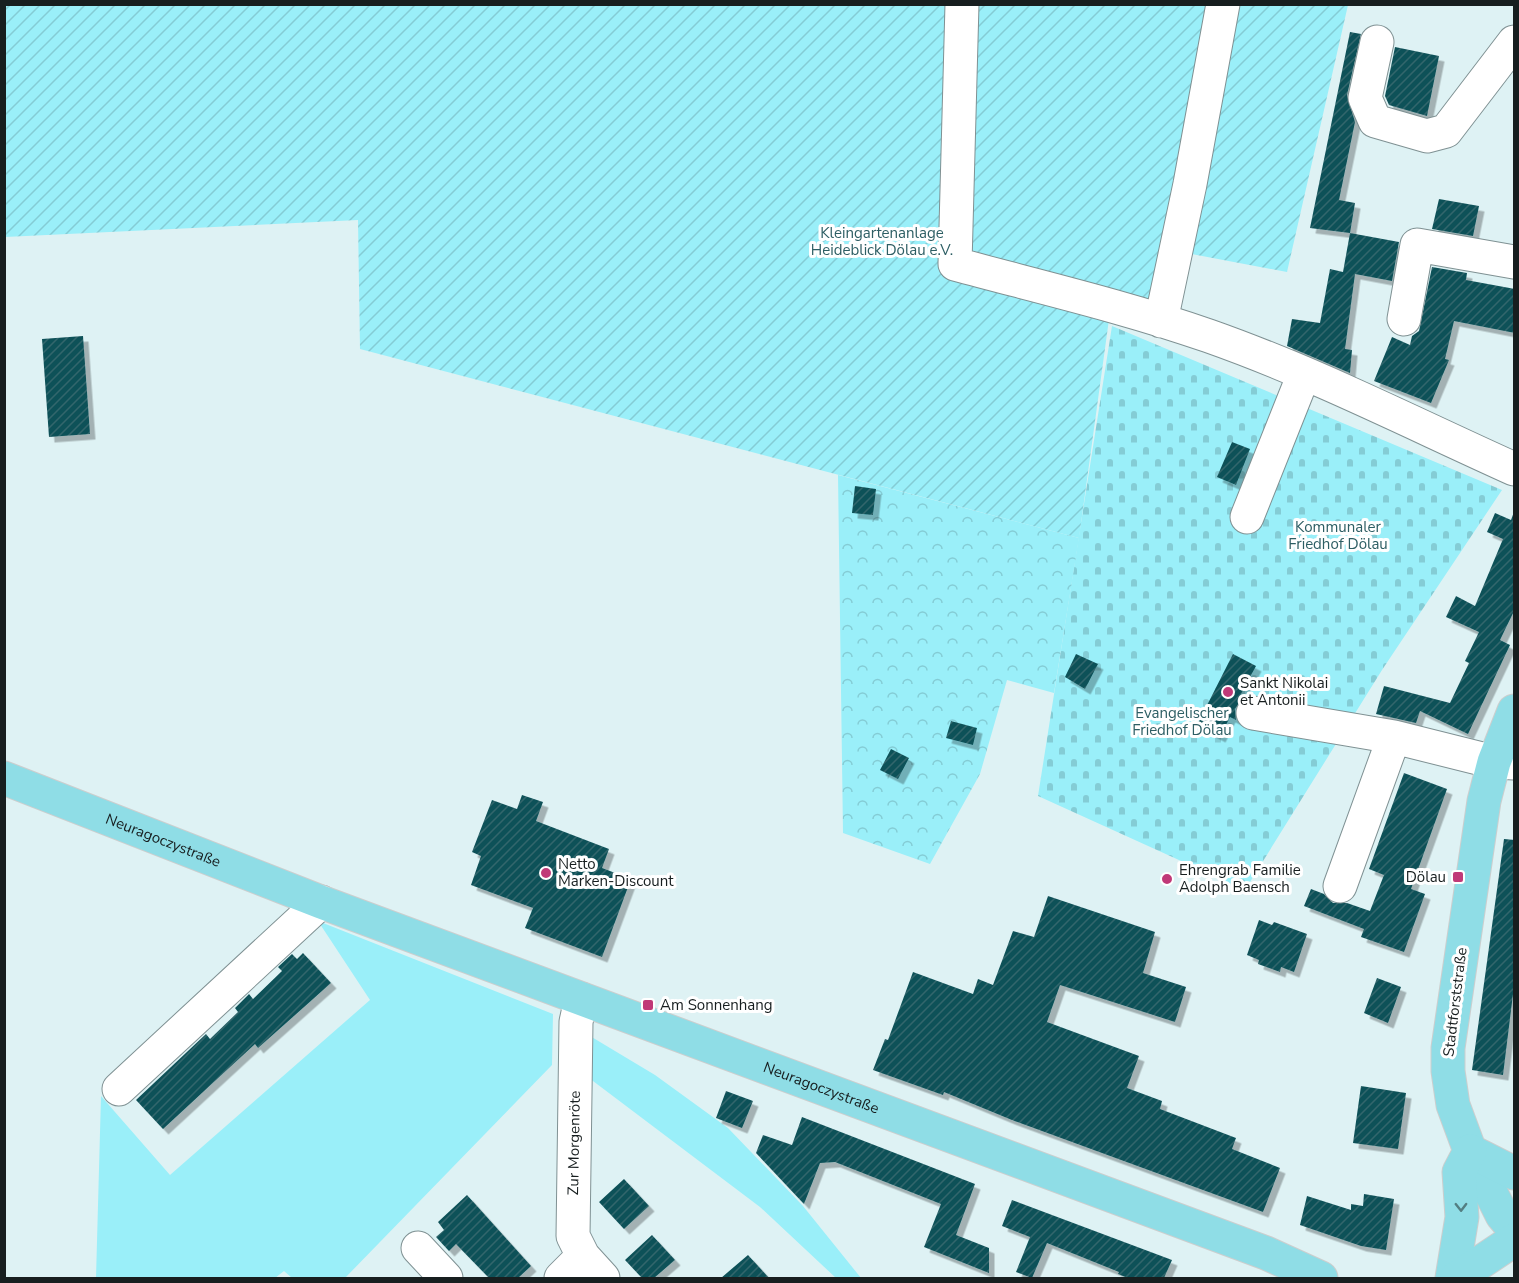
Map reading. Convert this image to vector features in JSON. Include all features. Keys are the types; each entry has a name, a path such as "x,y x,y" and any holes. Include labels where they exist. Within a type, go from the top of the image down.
{"main road":[{"name":"Stadtforststraße","path":"1515,711 1504,762 1474,859 1448,1048 1454,1105 1470,1151 1502,1215 1515,1229"},
{"name":"Neuragoczystraße","path":"4,778 321,902 1266,1253 1321,1278"},
{"path":"1454,1278 1462,1217 1459,1172 1470,1151 1515,1173"},
{"path":"1454,1278 1515,1240"}],"street":[{"path":"962,4 955,264 1211,337 1304,374 1515,469"},
{"path":"1161,321 1190,184 1223,4"},
{"path":"1377,42 1365,98 1375,121 1427,136 1446,130 1515,42"},
{"path":"1404,320 1417,245 1515,262"},
{"path":"1247,517 1304,374"},
{"path":"1253,713 1394,737 1504,762"},
{"path":"1340,886 1394,737"},
{"path":"118,1089 321,902"},
{"name":"Zur Morgenröte","path":"581,999 576,1022 573,1236 583,1271"},
{"path":"418,1248 446,1278"}],"green space":[{"name":"Kleingartenanlage Heideblick Dölau e.V.","path":"4,5 1348,5 1287,272 1181,252 1158,329 1110,312 1079,538 360,349 358,220 5,237"},
{"path":"1112,326 1502,490 1382,670 1245,890 1038,796"},
{"path":"838,475 1079,538 1054,693 1007,680 980,774 930,864 843,833"},
{"path":"318,921 553,1014 552,1065 345,1278 292,1278 284,1271 275,1278 96,1278 101,1096 170,1175 370,1000"},
{"path":"590,1036 655,1075 728,1128 803,1206 861,1278 836,1278 760,1207 589,1078"}],"building":[{"path":"1350,32 1361,34 1347,95 1355,122 1339,200 1355,203 1350,233 1310,228"},
{"path":"1395,47 1439,56 1427,116 1389,105 1385,96"},
{"path":"1439,199 1479,206 1473,236 1432,229"},
{"path":"1350,233 1399,242 1392,281 1355,274 1345,349 1352,350 1350,373 1287,346 1292,319 1320,323 1330,269 1343,272"},
{"path":"1432,267 1467,273 1466,280 1515,289 1515,333 1454,321 1445,359 1449,360 1431,403 1374,381 1392,337 1410,345 1412,336 1419,331"},
{"path":"83,336 90,434 49,437 42,339"},
{"path":"1232,442 1250,449 1236,485 1217,477"},
{"path":"855,486 876,489 873,515 852,513"},
{"path":"1514,512 1515,609 1500,640 1510,645 1468,734 1420,711 1416,723 1376,714 1384,686 1450,703 1469,663 1465,661 1479,632 1446,617 1456,596 1475,606 1503,539 1487,532 1495,513 1511,520"},
{"path":"1076,654 1098,664 1085,689 1065,677"},
{"name":"Sankt Nikolai et Antonii","path":"1233,654 1256,666 1240,696 1244,697 1235,709 1236,720 1230,717 1220,737 1197,725"},
{"path":"951,721 977,728 973,745 946,738"},
{"path":"891,749 909,758 898,779 880,770"},
{"path":"1404,773 1447,789 1411,889 1425,894 1404,952 1361,937 1364,929 1304,906 1311,889 1324,894 1333,903 1347,903 1370,911 1384,875 1369,869"},
{"name":"Netto Marken-Discount","path":"522,795 543,802 536,821 609,849 602,868 631,879 602,957 525,928 533,908 471,885 481,856 472,852 492,800 517,809"},
{"path":"1504,839 1515,840 1515,978 1503,1075 1472,1070"},
{"path":"1048,896 1155,932 1143,973 1186,987 1175,1022 1060,985 1047,1022 1139,1056 1127,1088 1162,1101 1160,1109 1236,1138 1232,1149 1280,1168 1263,1212 1012,1120 944,1092 943,1095 873,1070 885,1039 888,1040 913,972 973,994 978,979 993,985 1013,931 1034,937"},
{"path":"1259,920 1272,925 1274,922 1307,934 1294,972 1281,967 1280,972 1258,964 1259,960 1247,955"},
{"path":"303,953 331,983 258,1048 255,1044 163,1129 136,1100 206,1034 210,1039 238,1012 235,1008 249,994 253,999 282,971 278,967 292,954 297,959"},
{"path":"1377,978 1401,987 1388,1023 1364,1013"},
{"path":"1361,1086 1406,1093 1398,1149 1353,1143"},
{"path":"726,1091 753,1101 742,1128 716,1118"},
{"path":"802,1117 975,1184 956,1235 989,1248 989,1273 924,1247 941,1204 835,1162 820,1163 804,1204 756,1153 763,1135 792,1145"},
{"path":"624,1179 649,1206 624,1229 599,1202"},
{"path":"1364,1194 1394,1199 1386,1250 1361,1246 1300,1225 1307,1196 1351,1210 1351,1204 1363,1206"},
{"path":"467,1195 531,1266 518,1278 489,1278 456,1244 449,1251 436,1237 444,1230 438,1222"},
{"path":"1012,1200 1172,1260 1164,1278 1128,1278 1118,1274 1119,1272 1047,1243 1032,1278 1016,1272 1030,1237 1002,1226"},
{"path":"652,1235 675,1260 654,1278 642,1278 625,1260"},
{"path":"748,1255 769,1278 721,1278"}],"place":[{"name":"Sankt Nikolai et Antonii","path":"1228,692"},
{"name":"Netto Marken-Discount","path":"546,873"},
{"name":"Dölau","path":"1458,877"},
{"name":"Ehrengrab Familie Adolph Baensch","path":"1167,879"},
{"name":"Am Sonnenhang","path":"648,1005"}],"park label":[{"name":"Kommunaler Friedhof Dölau","path":"1338,536"},
{"name":"Evangelischer Friedhof Dölau","path":"1182,722"}]}
